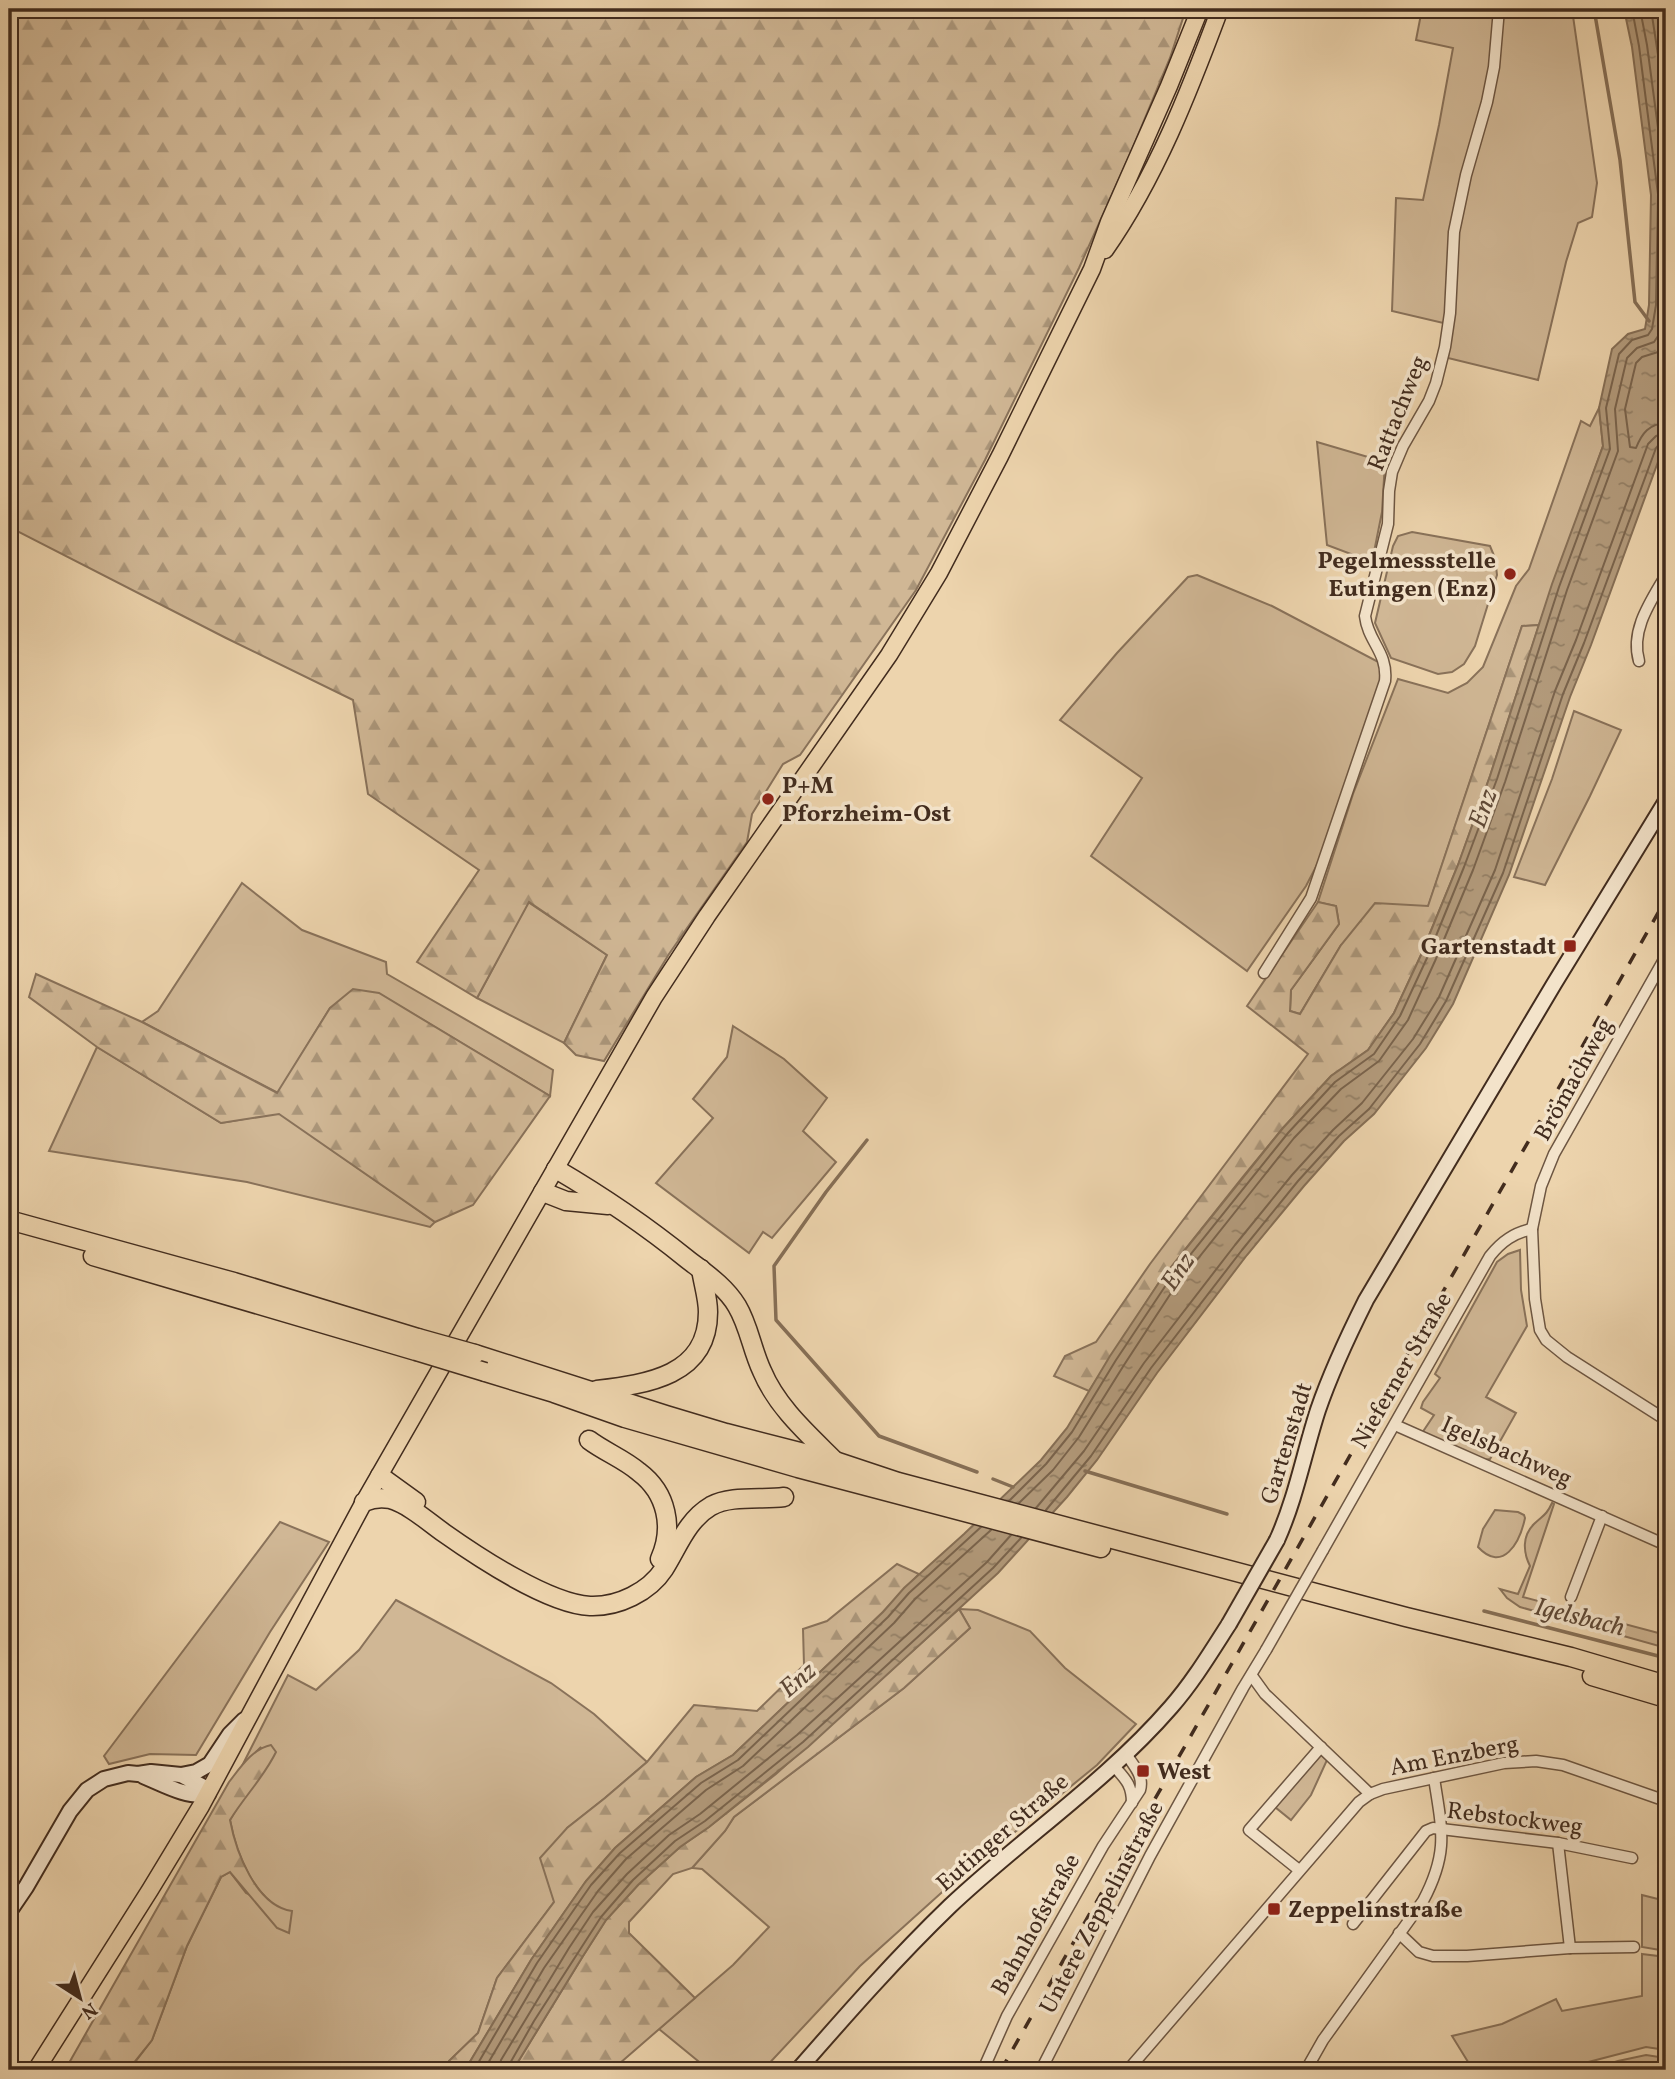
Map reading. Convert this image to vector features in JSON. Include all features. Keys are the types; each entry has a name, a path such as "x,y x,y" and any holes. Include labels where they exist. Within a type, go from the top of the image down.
{"highway":[{"path":"555,1169 615,1205 722,1286 737,1307 752,1341 761,1371 777,1398 835,1461"},
{"path":"540,1198 615,1205"},
{"path":"9,1220 233,1282 417,1345 485,1372 554,1392 625,1418 1067,1533 1404,1628 1567,1668 1666,1698"},
{"path":"9,1233 417,1345 475,1354 726,1433 835,1461 897,1488"},
{"path":"592,1391 639,1385 660,1379 681,1368 695,1356 705,1335 708,1311 701,1269"},
{"path":"380,1476 480,1548 540,1581 581,1595 609,1596 634,1586 653,1569 664,1549 668,1527 661,1499 643,1474 589,1440"},
{"path":"364,1502 386,1498 404,1505 457,1542 540,1591 563,1600 591,1606 624,1601 648,1587 662,1572 691,1523 711,1506 737,1499 784,1497"},
{"path":"1067,1533 1571,1657 1666,1685"}],"main road":[{"path":"36,2070 208,1794 364,1502 671,970 867,688 924,600 964,527 1092,269 1108,222 1170,86 1200,9"},
{"path":"1092,269 1119,229 1160,155 1220,9"}],"street":[{"name":"Rattachweg","path":"1264,973 1311,898 1385,681 1384,662 1366,628 1365,616 1388,524 1392,472 1403,446 1429,401 1445,347 1450,313 1454,232 1466,175 1487,102 1499,9"},
{"path":"1639,660 1635,649 1643,615 1666,575"},
{"name":"Gartenstadt","path":"1229,1624 1277,1539 1294,1499 1318,1410 1344,1344 1380,1276 1666,801"},
{"name":"Brömachweg","path":"1666,956 1554,1154 1541,1185 1532,1229 1535,1299 1540,1330 1546,1340 1567,1357 1666,1420"},
{"name":"Nieferner Straße","path":"1265,1653 1490,1256 1507,1239 1521,1231 1532,1229"},
{"name":"Igelsbachweg","path":"1395,1424 1666,1545"},
{"path":"1572,1597 1602,1516"},
{"name":"Eutinger Straße","path":"798,2070 878,1979 950,1906 1126,1754 1172,1706 1197,1674 1229,1624"},
{"name":"Untere Zeppelinstraße","path":"1041,2070 1150,1856 1265,1653"},
{"path":"1128,2070 1299,1870 1359,1802 1370,1794 1265,1694 1252,1676"},
{"path":"9,1912 70,1811 93,1785 128,1773 181,1775 196,1772 210,1764 230,1734 255,1708"},
{"path":"1299,1870 1250,1830 1321,1747"},
{"name":"Bahnhofstraße","path":"983,2070 1007,2016 1102,1846 1140,1790 1140,1774 1126,1754"},
{"name":"Am Enzberg","path":"1370,1794 1504,1763 1536,1761 1563,1765 1666,1801"},
{"path":"1113,1765 1128,1782 1132,1791 1132,1803"},
{"path":"138,1774 185,1793 197,1796 208,1794 202,1786 181,1775"},
{"path":"1306,2070 1323,2040 1423,1901 1434,1880 1439,1865 1442,1830 1434,1778"},
{"name":"Rebstockweg","path":"1353,1924 1426,1832 1433,1828 1558,1843 1632,1857"},
{"path":"1558,1843 1570,1948"},
{"path":"1399,1933 1419,1952 1433,1956 1634,1947"}],"green space":[{"path":"9,9 1186,9 1170,58 1079,268 985,460 916,590 800,755 783,764 752,814 747,842 669,954 604,1061 576,1055 564,1043 607,955 529,902 477,998 417,962 479,870 368,794 353,700 9,527"},
{"path":"1422,9 1572,9 1597,183 1592,217 1578,223 1566,262 1538,380 1448,358 1452,325 1392,311 1396,198 1423,200 1453,48 1416,40"},
{"path":"1599,408 1603,446 1539,625 1522,626 1428,907 1341,945 1300,1014 1290,1011 1291,990 1339,924 1336,906 1318,902 1353,794 1398,679 1448,693 1467,683 1483,667 1516,586 1529,569 1581,421 1590,426"},
{"path":"1317,442 1385,462 1382,512 1372,562 1327,545"},
{"path":"1412,532 1490,546 1495,558 1497,575 1475,646 1464,664 1452,672 1438,674 1391,658 1375,623 1393,546 1398,536"},
{"path":"1197,575 1272,606 1386,666 1334,832 1306,886 1247,971 1091,856 1142,778 1060,720 1117,653 1188,577"},
{"path":"1539,625 1458,865 1394,1013 1368,1050 1331,1076 1242,1178 1160,1281 1089,1391 1054,1376 1065,1356 1096,1342 1150,1264 1308,1054 1247,1006 1318,902 1336,906 1339,924 1291,990 1290,1011 1300,1014 1341,945 1375,903 1428,906 1522,626"},
{"path":"1574,711 1621,730 1545,885 1514,877 1552,779"},
{"path":"242,883 302,930 386,962 387,974 553,1070 550,1096 378,993 330,1008 278,1093 142,1022 158,1011"},
{"path":"528,902 607,955 564,1043 477,998"},
{"path":"36,974 142,1022 277,1093 330,1008 353,989 379,993 550,1096 473,1205 435,1222 279,1114 221,1123 97,1047 29,997"},
{"path":"733,1026 784,1059 827,1098 803,1131 836,1162 772,1238 763,1232 749,1253 656,1183 713,1118 693,1099 727,1057"},
{"path":"97,1047 221,1123 279,1113 435,1222 430,1227 247,1182 49,1151"},
{"path":"1520,1250 1521,1290 1527,1326 1486,1397 1516,1413 1490,1459 1483,1460 1422,1433 1434,1415 1421,1408 1440,1378 1435,1374 1497,1262"},
{"path":"1552,1503 1554,1504 1523,1597 1666,1635 1666,1648 1520,1607 1507,1598 1500,1589 1518,1594 1530,1566 1525,1550 1527,1534"},
{"path":"1495,1510 1518,1512 1525,1518 1515,1545 1503,1556 1495,1557 1478,1547 1483,1529"},
{"path":"280,1522 329,1542 270,1632 196,1755 150,1754 109,1764 104,1756"},
{"path":"897,1564 919,1574 883,1612 733,1755 696,1777 615,1848 586,1881 531,1960 465,2070 445,2070 449,2061 478,2033 497,1978 554,1902 540,1858 567,1828 647,1762 694,1705 757,1711 804,1665 803,1629 827,1621"},
{"path":"396,1600 551,1683 594,1714 647,1762 567,1828 554,1902 497,1978 478,2033 449,2061 445,2070 129,2070 152,2040 187,1946 221,1877 230,1872 246,1893 282,1910 262,1893 247,1871 236,1846 230,1820 244,1797 261,1747 242,1766 288,1675 316,1690 359,1650"},
{"path":"959,1609 978,1610 1030,1631 1065,1668 1136,1724 1097,1765 950,1885 860,1966 763,2070 709,2070 659,2029 733,1965 769,1927 702,1869 692,1868 734,1817 904,1688 970,1628"},
{"path":"959,1609 970,1628 904,1688 734,1817 692,1868 673,1874 629,1922 629,1933 695,1998 612,2070 513,2070 606,1920 638,1885 680,1847 776,1774"},
{"path":"271,1745 276,1752 230,1820 243,1862 258,1888 279,1907 292,1911 289,1933 277,1928 230,1872 221,1877 187,1946 152,2040 128,2070 65,2070 229,1782 252,1755"},
{"path":"1320,1754 1327,1760 1311,1795 1291,1820 1275,1807"},
{"path":"1642,1895 1666,1901 1666,1951 1642,1947"},
{"path":"1642,1954 1666,1957 1666,2050 1646,2047 1565,2070 1473,2070 1452,2036 1502,2024 1556,1999 1562,2011 1642,1996"},
{"path":"1646,2055 1666,2058 1666,2070 1589,2070 1618,2061"}],"water":[{"name":"Enz","path":"1624,9 1666,9 1666,440 1570,697 1509,875 1453,1004 1426,1048 1374,1114 1344,1141 1247,1255 1157,1373 1097,1460 998,1573 808,1747 680,1847 638,1885 606,1920 513,2070 465,2070 531,1960 586,1881 615,1848 696,1777 733,1755 883,1612 904,1588 1041,1460 1067,1428 1110,1356 1160,1281 1283,1128 1331,1076 1368,1050 1394,1013 1458,865 1490,776 1552,584 1603,446 1599,408 1612,349 1628,334 1645,329 1649,305 1651,195 1632,47"}],"waterway":[{"path":"1594,9 1620,160 1635,302 1649,321"},
{"path":"867,1140 826,1192 774,1266 776,1320 879,1436 977,1472"},
{"name":"Igelsbach","path":"1085,1471 1227,1514"},
{"path":"993,1479 1013,1487"},
{"name":"Igelsbach","path":"1484,1611 1666,1658"}],"railway":[{"path":"1001,2070 1666,899"}],"place":[{"name":"Pegelmessstelle Eutingen (Enz)","path":"1510,574"},
{"name":"P+M Pforzheim-Ost","path":"768,799"},
{"name":"Gartenstadt","path":"1570,946"},
{"name":"West","path":"1143,1771"},
{"name":"Zeppelinstraße","path":"1274,1909"}]}
